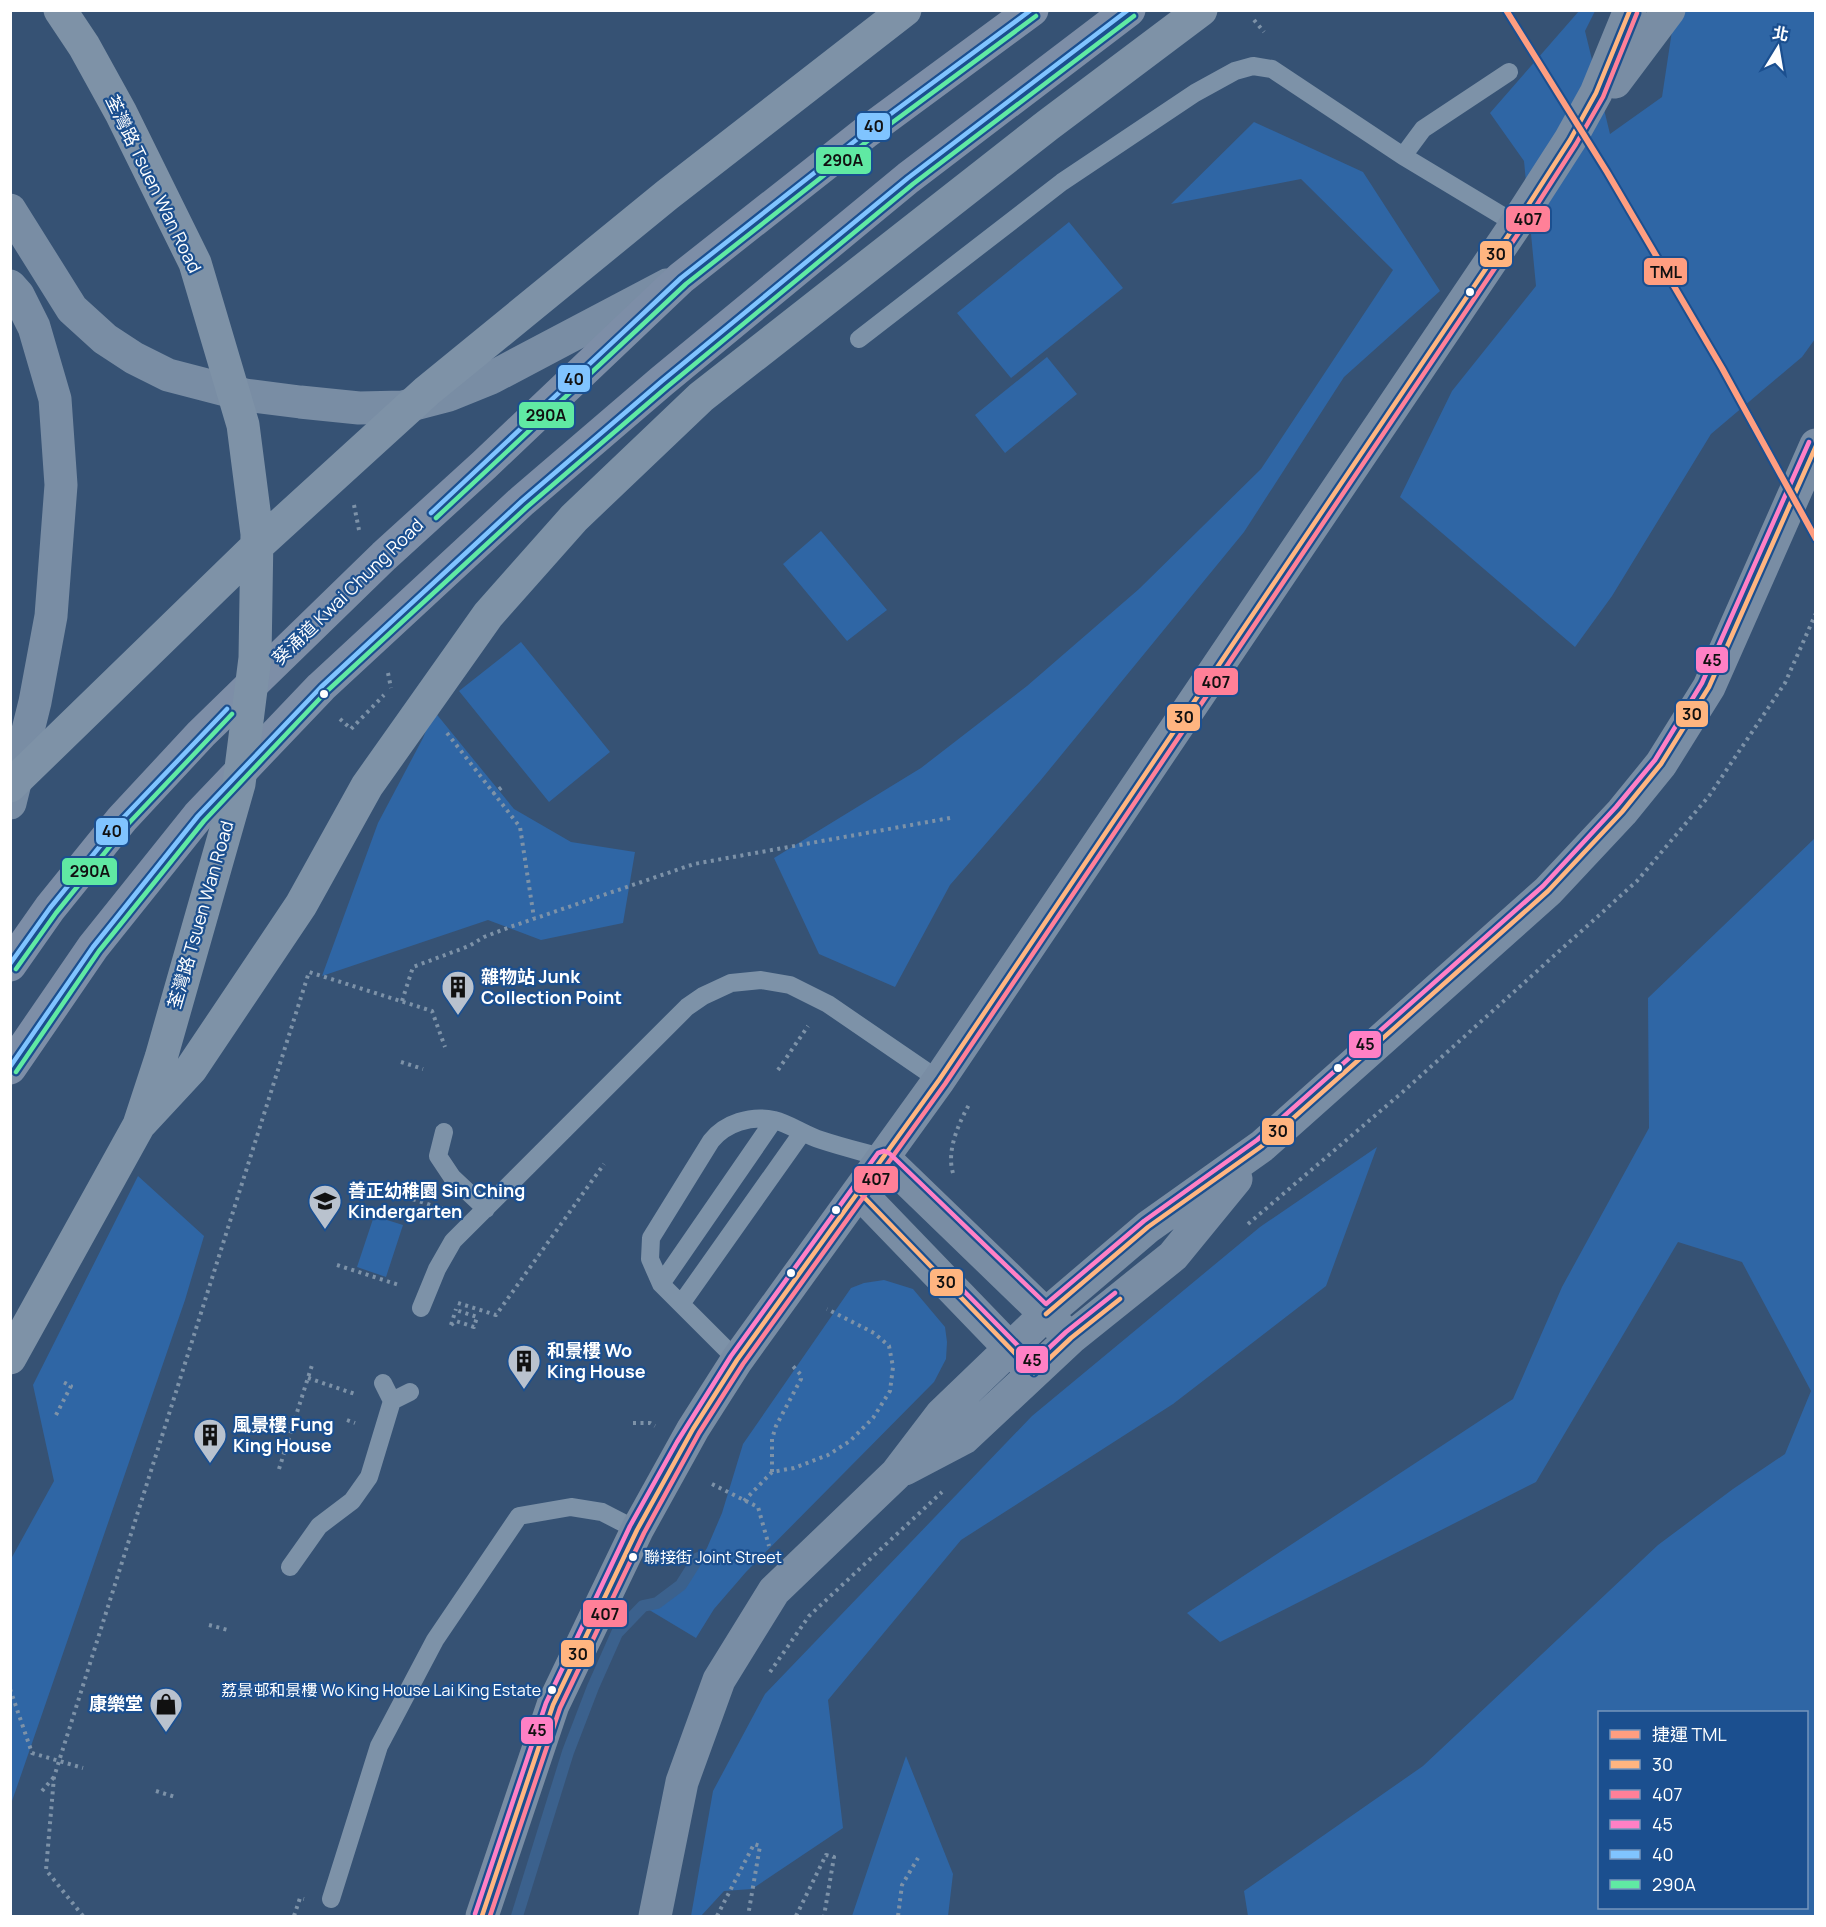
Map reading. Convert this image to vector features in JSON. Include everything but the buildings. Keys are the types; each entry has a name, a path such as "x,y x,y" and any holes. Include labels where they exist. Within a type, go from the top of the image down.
{"highway":[{"name":"荃灣路 Tsuen Wan Road","path":"10,1358 139,1125 161,1058 239,784 255,658 257,534 243,425 195,263 121,113 84,46 60,10"},
{"path":"10,786 241,561 427,391 667,195 905,10"},
{"path":"139,1125 191,1069 301,905 367,786 488,615 574,518 701,397 1048,125 1201,10"}],"main road":[{"name":"葵涌道 Kwai Chung Road","path":"10,964 50,908 122,819 201,734 384,556 484,465 681,278 865,133 1032,10"},
{"path":"10,1068 93,946 198,816 321,687 522,501 662,381 908,178 1129,10"},
{"path":"482,1917 553,1706 637,1530 693,1429 737,1360 939,1080 1516,224 1570,140 1596,93 1630,10"},
{"path":"1570,140 1669,10"},
{"path":"10,210 72,309 105,339 124,352 168,375 245,395 359,408 403,407 449,395 491,378 681,278"},
{"path":"10,286 18,295 34,327 55,399 61,485 51,616 35,702 10,803"},
{"path":"655,1917 682,1782 719,1680 774,1591 896,1474 941,1415 1046,1314 1148,1227 1263,1146 1548,891 1622,812 1660,764 1708,687 1815,445"},
{"path":"896,1474 964,1438 1071,1338 1173,1256 1263,1146"},
{"path":"884,1158 1071,1338"},
{"path":"859,1192 1034,1373"}],"lane":[{"path":"859,339 1062,182 1195,93 1235,71 1253,66 1272,69 1403,156 1516,224"},
{"path":"1403,156 1424,129 1509,72"},
{"path":"420,1313 437,1269 453,1241 687,1007 703,996 731,983 761,980 790,985 828,1004 939,1080"},
{"path":"737,1360 662,1284 650,1259 651,1238 711,1141 732,1124 750,1119 774,1120 820,1140 884,1158"},
{"path":"662,1284 774,1120"},
{"path":"444,1132 438,1156 452,1177 486,1209"},
{"path":"681,1304 802,1133"},
{"path":"290,1567 319,1526 352,1501 369,1477 392,1401 383,1383"},
{"path":"392,1401 410,1392"},
{"path":"331,1899 379,1746 435,1640 519,1516 571,1507 602,1512 637,1530"}],"path":[{"path":"1254,20 1264,32"},
{"path":"1244,1229 1405,1090 1637,882 1709,796 1785,683 1815,613"},
{"path":"340,719 351,729 391,688"},
{"path":"493,794 502,787"},
{"path":"497,798 520,826 534,918"},
{"path":"402,1001 413,967 534,918 694,864 950,818"},
{"path":"83,1917 46,1870 54,1776 309,972 432,1011 445,1047"},
{"path":"778,1070 806,1030"},
{"path":"401,1062 423,1069"},
{"path":"954,1176 951,1166 954,1141 961,1119 974,1096"},
{"path":"458,1303 496,1315 604,1164"},
{"path":"363,1183 444,1209"},
{"path":"337,1265 399,1285"},
{"path":"744,1501 772,1472 794,1468 828,1455 850,1441 873,1418 890,1391 893,1367 889,1346 874,1333 827,1309"},
{"path":"456,1310 477,1317 474,1327 456,1321 451,1325 456,1310"},
{"path":"279,1469 313,1362"},
{"path":"772,1472 772,1439 776,1426 801,1379 801,1375 791,1364"},
{"path":"308,1378 355,1394"},
{"path":"56,1415 71,1386 61,1381"},
{"path":"347,1420 355,1423"},
{"path":"712,1484 758,1507 770,1548"},
{"path":"764,1680 809,1616 946,1488"},
{"path":"209,1624 228,1630"},
{"path":"10,1689 32,1752 83,1768"},
{"path":"42,1791 54,1776"},
{"path":"156,1791 175,1797"},
{"path":"717,1917 754,1844 760,1846 748,1917"},
{"path":"796,1917 826,1855 834,1857 824,1917"},
{"path":"897,1917 902,1885 918,1858"}],"shaded area":[{"path":"1579,11 1595,11 1585,31 1610,134 1662,97 1675,11 1815,11 1815,339 1802,357 1711,434 1612,596 1575,647 1400,497 1452,391 1536,286 1524,161 1490,113"},
{"path":"1254,122 1363,172 1440,291 1344,377 1244,532 1040,781 950,885 895,987 819,954 774,858 921,768 1027,686 1139,589 1261,469 1393,270 1301,179 1171,204"},
{"path":"1069,222 1123,288 1011,378 957,313"},
{"path":"1047,357 1077,394 1005,453 975,415"},
{"path":"821,531 887,610 847,641 783,564"},
{"path":"521,642 610,752 549,802 459,691"},
{"path":"434,711 514,809 571,842 635,852 623,923 541,940 488,920 322,976 378,823 423,738"},
{"path":"1815,838 1815,1916 1248,1916 1244,1891 1423,1766 1658,1545 1733,1489 1785,1454 1811,1391 1742,1262 1678,1242 1536,1482 1220,1642 1187,1613 1513,1399 1562,1287 1649,1128 1648,998"},
{"path":"1377,1147 1326,1286 1173,1404 961,1540 828,1700 843,1828 752,1889 724,1891 701,1916 691,1916 713,1791 765,1694 1032,1416 1260,1227"},
{"path":"138,1176 204,1236 185,1300 11,1804 11,1559 54,1481 33,1385"},
{"path":"374,1216 403,1225 386,1277 357,1267"},
{"path":"884,1280 913,1289 945,1327 946,1359 934,1382 746,1572 714,1609 696,1638 646,1608 660,1605 684,1584 707,1548 722,1513 743,1444 851,1288"},
{"path":"906,1756 953,1874 948,1916 852,1916"}],"waterway":[{"path":"517,1916 568,1752 617,1633 643,1606 657,1603 681,1585 698,1558"}],"metro line":[{"name":"TML","path":"1506,10 1607,172 1722,368 1816,539"}],"transit line":[{"name":"40","path":"431,513 681,278 865,133 1031,10"},
{"name":"40","path":"10,1067 93,947 198,816 321,687 522,501 662,381 908,178 1128,10"},
{"name":"30","path":"482,1916 553,1705 637,1530 693,1429 737,1360 939,1080 1516,224 1570,140 1596,93 1630,10"},
{"name":"407","path":"490,1916 560,1708 644,1533 699,1433 743,1364 945,1084 1522,228 1603,97 1637,13"},
{"name":"290A","path":"436,518 686,284 870,139 1036,16"},
{"name":"290A","path":"16,1072 99,951 204,821 326,692 527,507 667,387 913,184 1134,16"},
{"name":"45","path":"475,1914 546,1703 630,1526 677,1442 731,1356 878,1153 884,1151 889,1153 1046,1304 1144,1221 1257,1140 1543,886 1616,807 1655,760 1702,683 1809,442"},
{"name":"30","path":"1046,1314 1148,1227 1262,1146 1548,891 1622,812 1661,764 1709,687 1816,446"},
{"name":"40","path":"10,964 50,908 122,819 227,709"},
{"name":"290A","path":"16,969 56,913 128,824 232,714"},
{"name":"30","path":"859,1192 1034,1373"},
{"name":"45","path":"955,1282 1034,1362 1066,1332 1115,1293"},
{"name":"30","path":"1034,1373 1071,1338 1120,1299"}],"place":[{"name":"雜物站 Junk Collection Point","path":"458,1016"},
{"name":"善正幼稚園 Sin Ching Kindergarten","path":"325,1230"},
{"name":"和景樓 Wo King House","path":"524,1390"},
{"name":"風景樓 Fung King House","path":"210,1464"},
{"name":"聯接街 Joint Street","path":"633,1557"},
{"name":"荔景邨和景樓 Wo King House Lai King Estate","path":"552,1690"},
{"name":"康樂堂","path":"166,1733"}]}
